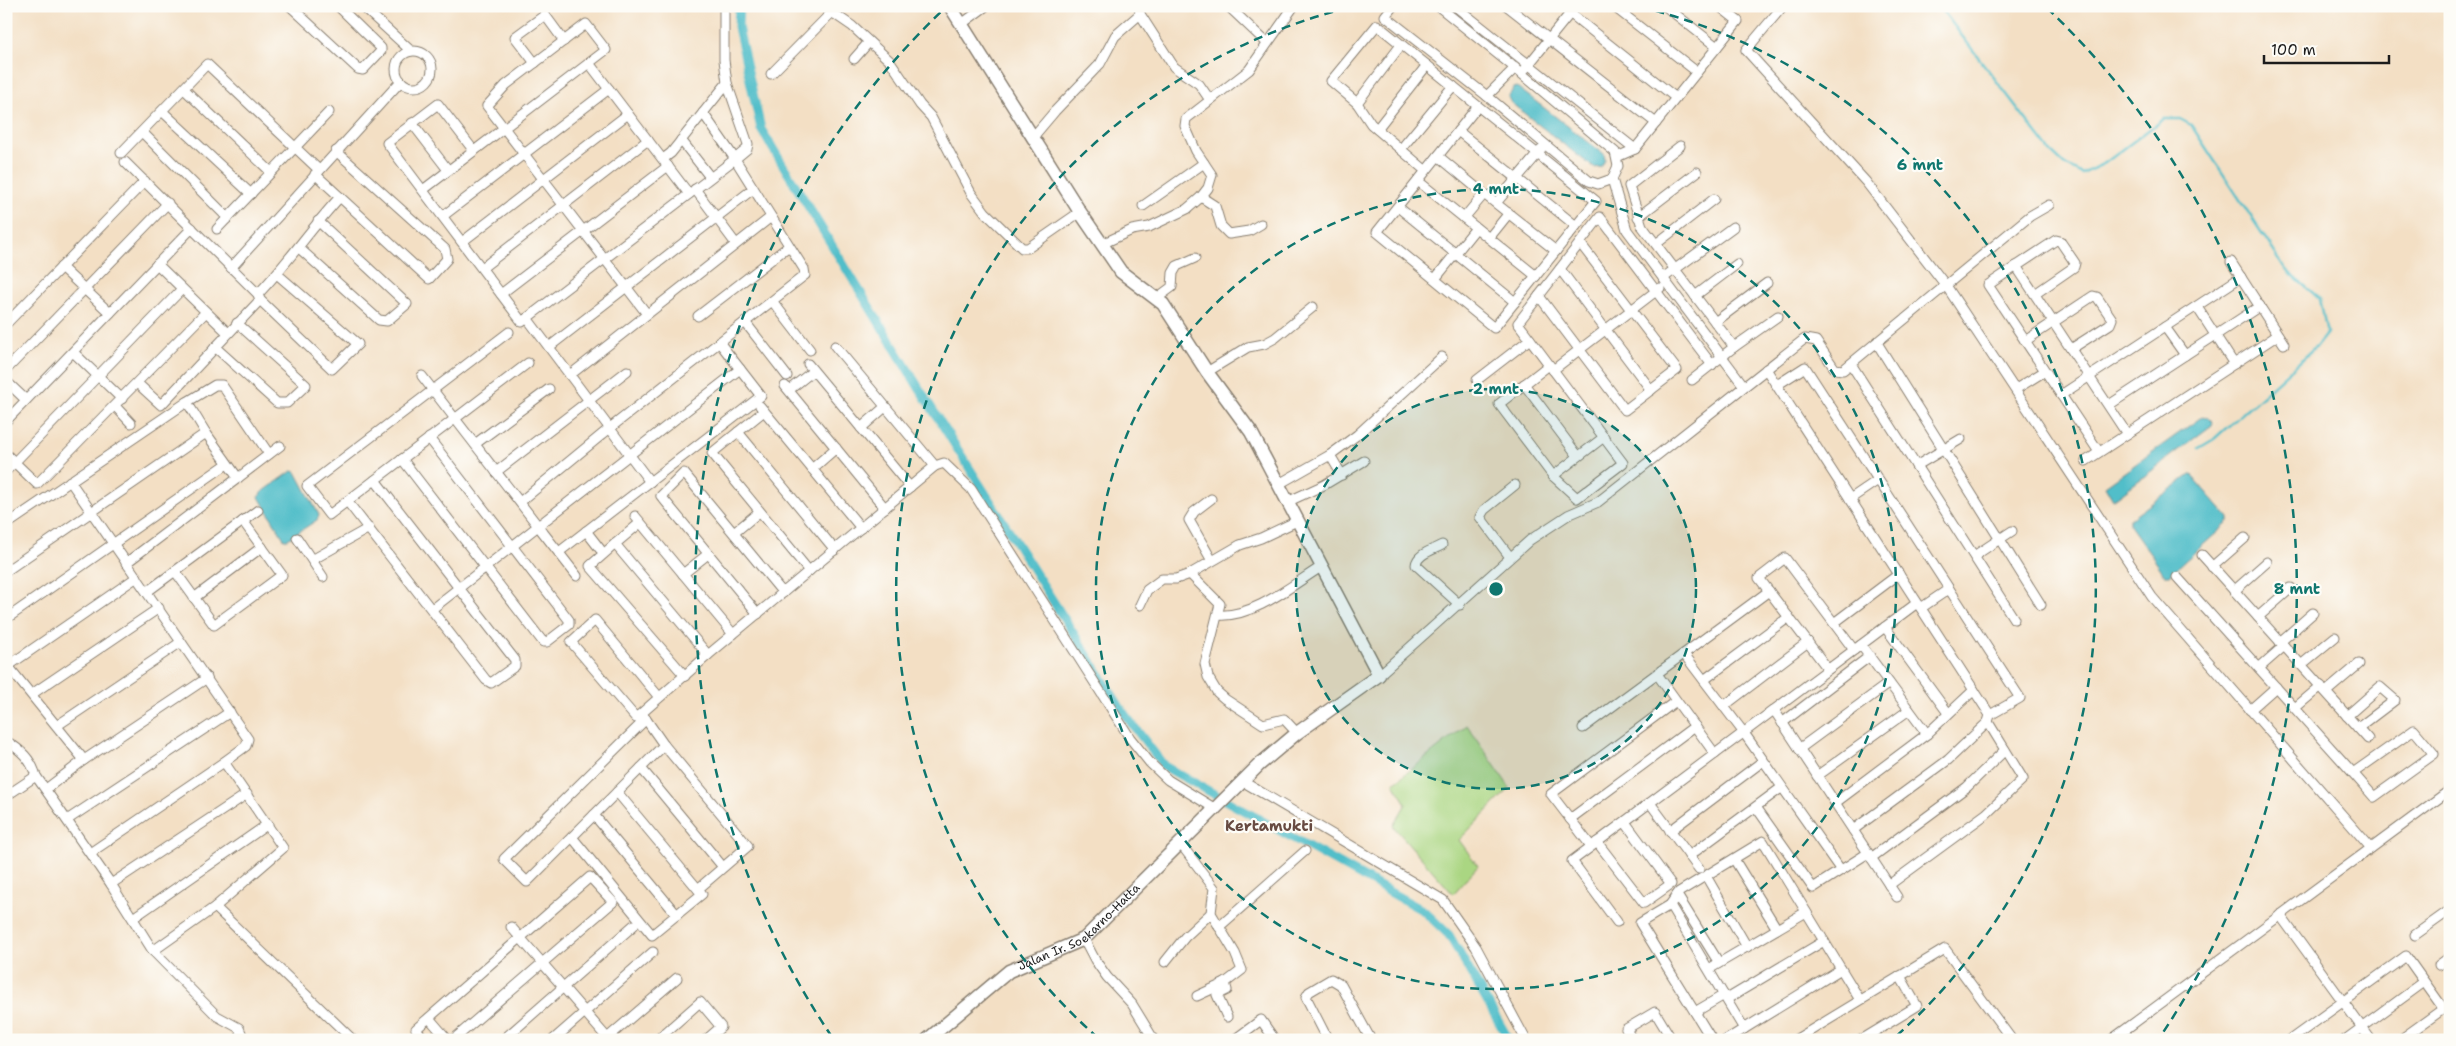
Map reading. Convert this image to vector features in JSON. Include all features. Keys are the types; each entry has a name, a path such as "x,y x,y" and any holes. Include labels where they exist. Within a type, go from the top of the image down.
{"main road":[{"path":"950,6 963,23 1080,212 1121,272 1157,298 1207,372 1251,432 1279,484 1296,521 1379,675"},
{"name":"Jalan Ir. Soekarno-Hatta","path":"928,1040 1010,971 1084,939 1242,781 1297,733 1379,675"}],"street":[{"path":"290,6 358,69 363,70 381,51 381,48 342,8"},
{"path":"362,6 411,51"},
{"path":"474,151 438,104 387,142 522,322 747,148 748,144 728,83 724,60 724,6"},
{"path":"963,23 986,6"},
{"path":"1228,6 1267,43"},
{"path":"1102,244 1132,230 1149,228 1187,209 1201,198 1212,182 1212,175 1184,123 1186,119 1249,70 1294,6"},
{"path":"1393,6 1385,16 1487,96 1589,181 1598,184 1612,179"},
{"path":"1438,6 1615,152 1618,166 1612,179 1626,230 1744,386"},
{"path":"1455,6 1528,66 1635,149"},
{"path":"1507,6 1656,123"},
{"path":"1561,6 1573,10 1676,98"},
{"path":"1613,6 1697,72"},
{"path":"1666,6 1716,47"},
{"path":"1617,157 1635,149 1738,21 1719,6"},
{"path":"1783,6 1746,50 1866,182 1947,287 2152,596 2372,848"},
{"path":"771,74 836,10 890,61 920,105 931,117 971,193 985,212 1022,248 1028,248 1080,212"},
{"path":"1033,137 1100,64 1115,36 1140,10 1174,67 1199,84 1210,100"},
{"path":"1487,96 1518,71 1528,66 1573,10"},
{"path":"535,63 515,37 544,15 564,41"},
{"path":"423,190 448,170 474,151 504,128 606,50 586,24 506,85 487,106 504,128 524,154 583,231 604,259 647,314"},
{"path":"1426,170 1377,129 1357,103 1331,81 1377,26 1427,65 1538,154 1596,201 1494,328 1378,232 1478,106"},
{"path":"854,59 869,42"},
{"path":"1357,103 1401,45"},
{"path":"411,51 420,52 428,57 432,65 431,74 426,82 418,86 408,86 401,81 397,72 397,63 402,56 411,51"},
{"path":"589,63 665,163 716,218 736,244"},
{"path":"121,153 207,64 295,148 340,197 429,279 447,258 447,254 442,246 336,151"},
{"path":"1377,129 1427,65"},
{"path":"231,268 401,81"},
{"path":"501,294 583,231 665,163 681,140 728,83"},
{"path":"1401,149 1453,86"},
{"path":"184,89 271,172"},
{"path":"443,216 609,89"},
{"path":"162,111 251,194"},
{"path":"217,229 329,112"},
{"path":"520,502 610,428 806,275 735,158 703,113"},
{"path":"462,242 628,114"},
{"path":"412,124 448,170"},
{"path":"1458,130 1576,226"},
{"path":"142,132 228,218"},
{"path":"482,268 648,140"},
{"path":"681,140 710,178"},
{"path":"1496,204 1545,145"},
{"path":"1680,146 1629,186 1638,217 1694,296 1734,347"},
{"path":"1438,156 1556,251"},
{"path":"125,162 332,369 358,344 278,274"},
{"path":"1143,206 1204,163"},
{"path":"1638,217 1697,172"},
{"path":"6,324 145,181"},
{"path":"1418,181 1536,276"},
{"path":"549,347 753,189"},
{"path":"1464,218 1484,194"},
{"path":"137,383 161,405 237,324 299,248 318,221 340,197"},
{"path":"1201,198 1215,206 1221,226 1229,234 1241,234 1261,224"},
{"path":"1656,244 1714,198"},
{"path":"6,370 168,204"},
{"path":"1379,675 1460,605 1510,557 1568,515 1598,502 1805,339 1816,341 1837,370 1844,370 1947,287 2030,216 2049,205"},
{"path":"1398,207 1515,302"},
{"path":"1488,238 1509,213"},
{"path":"570,375 771,217"},
{"path":"1712,364 1657,290 1600,217 1518,323 1551,367 1604,437 1623,463 1577,498 1553,476 1498,404 1524,384 1551,367 1580,350 1657,290 1675,270 1733,227"},
{"path":"299,248 379,320 387,321 407,304 318,221"},
{"path":"6,420 192,228"},
{"path":"1435,280 1476,228"},
{"path":"2035,294 2074,268 2075,263 2060,241 2056,240 1988,285 2099,452"},
{"path":"1539,296 1625,410 1677,370 1580,243"},
{"path":"698,316 789,246"},
{"path":"1157,298 1172,287 1173,273 1176,266 1195,258"},
{"path":"2232,262 2284,344"},
{"path":"157,264 228,333"},
{"path":"1694,296 1737,264"},
{"path":"2016,266 2127,434"},
{"path":"61,267 110,313"},
{"path":"1560,269 1651,390"},
{"path":"2061,395 2241,277"},
{"path":"1715,322 1767,283"},
{"path":"6,471 182,289"},
{"path":"2026,341 2093,296 2097,297 2112,319 2110,324 2072,349"},
{"path":"773,302 810,350"},
{"path":"2197,306 2234,364"},
{"path":"2109,405 2260,306"},
{"path":"1207,372 1248,347 1264,344 1275,338 1313,307"},
{"path":"6,454 37,484 206,312"},
{"path":"1692,380 1778,316"},
{"path":"527,318 650,482"},
{"path":"745,322 787,376"},
{"path":"215,348 277,403 287,403 306,385 237,324"},
{"path":"2165,327 2185,355"},
{"path":"508,332 307,486 329,515 528,363"},
{"path":"2086,461 2278,335"},
{"path":"1477,380 1530,339"},
{"path":"559,552 761,396 719,342"},
{"path":"1877,343 2041,605"},
{"path":"834,346 935,466"},
{"path":"73,352 122,399"},
{"path":"1279,484 1330,455 1356,435 1442,357"},
{"path":"1851,364 2014,619"},
{"path":"885,508 787,388 811,367 910,487"},
{"path":"1777,385 1805,367 2020,698 1989,719 1948,760 1853,830"},
{"path":"432,609 740,369"},
{"path":"1766,369 1974,690 2022,779 1986,814 1890,885"},
{"path":"496,472 627,371"},
{"path":"2016,389 2045,371"},
{"path":"422,376 577,576"},
{"path":"6,381 26,400"},
{"path":"1524,384 1578,456"},
{"path":"6,525 215,385 222,385 269,454"},
{"path":"475,444 549,389"},
{"path":"187,402 238,478"},
{"path":"115,406 131,422"},
{"path":"860,428 885,407"},
{"path":"809,571 712,453 738,432 762,408 861,528"},
{"path":"738,432 835,550"},
{"path":"6,571 206,433"},
{"path":"1553,476 1604,437"},
{"path":"402,459 543,642 547,642 569,626 569,620 430,438"},
{"path":"1916,466 1961,439"},
{"path":"126,563 280,446"},
{"path":"812,468 836,448"},
{"path":"1330,455 1342,475"},
{"path":"1287,502 1342,475 1364,461"},
{"path":"664,745 527,882 504,859 644,716 659,697 935,466 944,463 971,489 1130,738 1150,763 1168,780 1222,801"},
{"path":"6,619 227,464"},
{"path":"758,614 661,496 684,473 783,593"},
{"path":"347,501 486,680 492,683 515,666 515,660 375,480"},
{"path":"1850,499 1878,480"},
{"path":"70,481 126,563 148,591 248,739 246,746 224,762 90,853"},
{"path":"1510,557 1480,517 1484,510 1515,485"},
{"path":"1211,499 1194,512 1189,520 1212,559"},
{"path":"148,591 258,510"},
{"path":"734,533 759,512"},
{"path":"685,676 590,566 638,520 734,634"},
{"path":"175,571 214,625 282,575 243,521"},
{"path":"1140,605 1147,590 1156,582 1162,579 1176,579 1190,574 1212,559 1240,544 1261,538 1296,521"},
{"path":"312,560 369,528"},
{"path":"586,531 600,549"},
{"path":"1974,556 2012,531"},
{"path":"297,538 322,577"},
{"path":"2212,566 2244,538"},
{"path":"615,544 708,655"},
{"path":"1442,545 1422,555 1417,560 1416,565 1419,570 1460,605"},
{"path":"194,598 262,547"},
{"path":"683,574 708,554"},
{"path":"2202,555 2368,739"},
{"path":"1828,669 1759,578 1785,558 1834,623 1870,656 1927,734"},
{"path":"2234,590 2267,562"},
{"path":"1218,615 1235,616 1252,609 1321,567"},
{"path":"1190,574 1220,604 1205,664 1208,677 1217,692 1263,724 1284,719 1297,733"},
{"path":"1834,623 1899,574"},
{"path":"84,760 58,725 7,665 137,577"},
{"path":"2177,577 2276,688 2295,708 2353,773 2374,796 2434,754 2414,730 2353,773"},
{"path":"2258,617 2291,588"},
{"path":"1617,922 1572,861 1885,627 1919,605 1949,589"},
{"path":"1583,728 1769,591"},
{"path":"32,694 159,608"},
{"path":"2259,668 2313,613"},
{"path":"1704,680 1789,617"},
{"path":"644,716 636,718 571,642 594,620 659,697"},
{"path":"1885,627 1948,713"},
{"path":"2301,665 2335,637"},
{"path":"58,725 181,642"},
{"path":"1724,706 1808,642"},
{"path":"1684,654 1744,733 1840,869"},
{"path":"1782,723 1870,656"},
{"path":"2295,708 2359,664"},
{"path":"1657,674 1715,754"},
{"path":"46,788 84,760 207,678"},
{"path":"1799,749 1889,683"},
{"path":"2347,716 2380,687 2395,700 2358,728"},
{"path":"2250,710 2276,688"},
{"path":"1835,802 1927,734 1974,690"},
{"path":"1624,822 1671,884 1644,903 1570,819 1551,794 1676,701"},
{"path":"1774,710 1897,897"},
{"path":"1817,776 1909,710"},
{"path":"67,820 230,712"},
{"path":"644,716 664,745 748,846 698,889"},
{"path":"1570,819 1695,726"},
{"path":"6,741 26,756 33,766 36,776 111,884 153,952 217,1016 239,1028 244,1040"},
{"path":"1756,807 1813,888 1840,869 1870,855 1967,787 2005,750"},
{"path":"1670,831 1763,761"},
{"path":"153,952 215,907 283,848 224,762"},
{"path":"641,768 723,867"},
{"path":"6,796 36,776"},
{"path":"1242,781 1443,900 1476,947 1526,1040"},
{"path":"1690,856 1781,788"},
{"path":"2111,1040 2450,790"},
{"path":"572,837 652,935 702,894 617,792"},
{"path":"111,884 247,794"},
{"path":"1650,803 1702,872 1747,947"},
{"path":"594,815 677,915"},
{"path":"133,918 268,824"},
{"path":"1712,1040 1640,923 1670,905 1677,895 1702,872 1734,859 1762,841 1860,1000"},
{"path":"1180,843 1214,888 1211,912 1235,953 1242,970 1225,983 1197,996"},
{"path":"1219,927 1305,851"},
{"path":"1734,859 1777,929"},
{"path":"425,1040 416,1029 590,877 613,902 453,1040"},
{"path":"1677,895 1719,963"},
{"path":"1670,905 1744,1028"},
{"path":"215,907 353,1040"},
{"path":"2415,935 2450,910"},
{"path":"1165,962 1185,937 1211,912"},
{"path":"1709,969 1806,912"},
{"path":"2280,915 2371,1040"},
{"path":"503,1040 634,925"},
{"path":"511,927 607,1039 677,978"},
{"path":"1084,939 1095,960 1107,977 1132,1004 1154,1040"},
{"path":"1695,1012 1824,941"},
{"path":"1794,1040 1945,948 2012,1040"},
{"path":"553,1040 653,952"},
{"path":"2290,1040 2406,956 2424,982 2446,1006 2400,1040"},
{"path":"2439,965 2450,957"},
{"path":"1728,1039 1841,970"},
{"path":"1861,1040 1917,1006 1900,976"},
{"path":"1328,1040 1306,997 1309,992 1331,979 1342,985 1371,1040"},
{"path":"2345,1040 2424,982"},
{"path":"1225,983 1227,990 1217,995 1227,1017"},
{"path":"657,1040 700,1002 721,1027 706,1040"},
{"path":"1632,1040 1626,1029 1655,1012 1672,1040"},
{"path":"428,1018 448,1040"},
{"path":"1234,1040 1261,1020 1275,1040"}],"green space":[{"path":"1467,725 1510,788 1459,840 1478,866 1453,894 1393,826 1406,804 1394,783"}],"water":[{"path":"1517,87 1604,154 1605,160 1601,167 1594,168 1511,103 1508,97 1514,88"},
{"path":"2203,416 2208,417 2213,422 2212,425 2113,500 2105,486"},
{"path":"292,471 296,472 319,515 317,520 288,539 284,539 259,497 261,493"},
{"path":"2190,475 2229,518 2229,522 2169,575 2165,575 2129,524 2129,520"}],"waterway":[{"path":"739,6 738,27 761,129 919,388 1123,712 1164,766 1424,911 1449,935 1509,1040"},
{"path":"1939,6 2051,152 2065,165 2082,174 2105,163 2163,119 2180,119 2191,125 2286,270 2320,299 2327,333 2316,347 2214,439 2199,448"}],"district":[{"name":"Kertamukti","path":"1269,826"}]}
